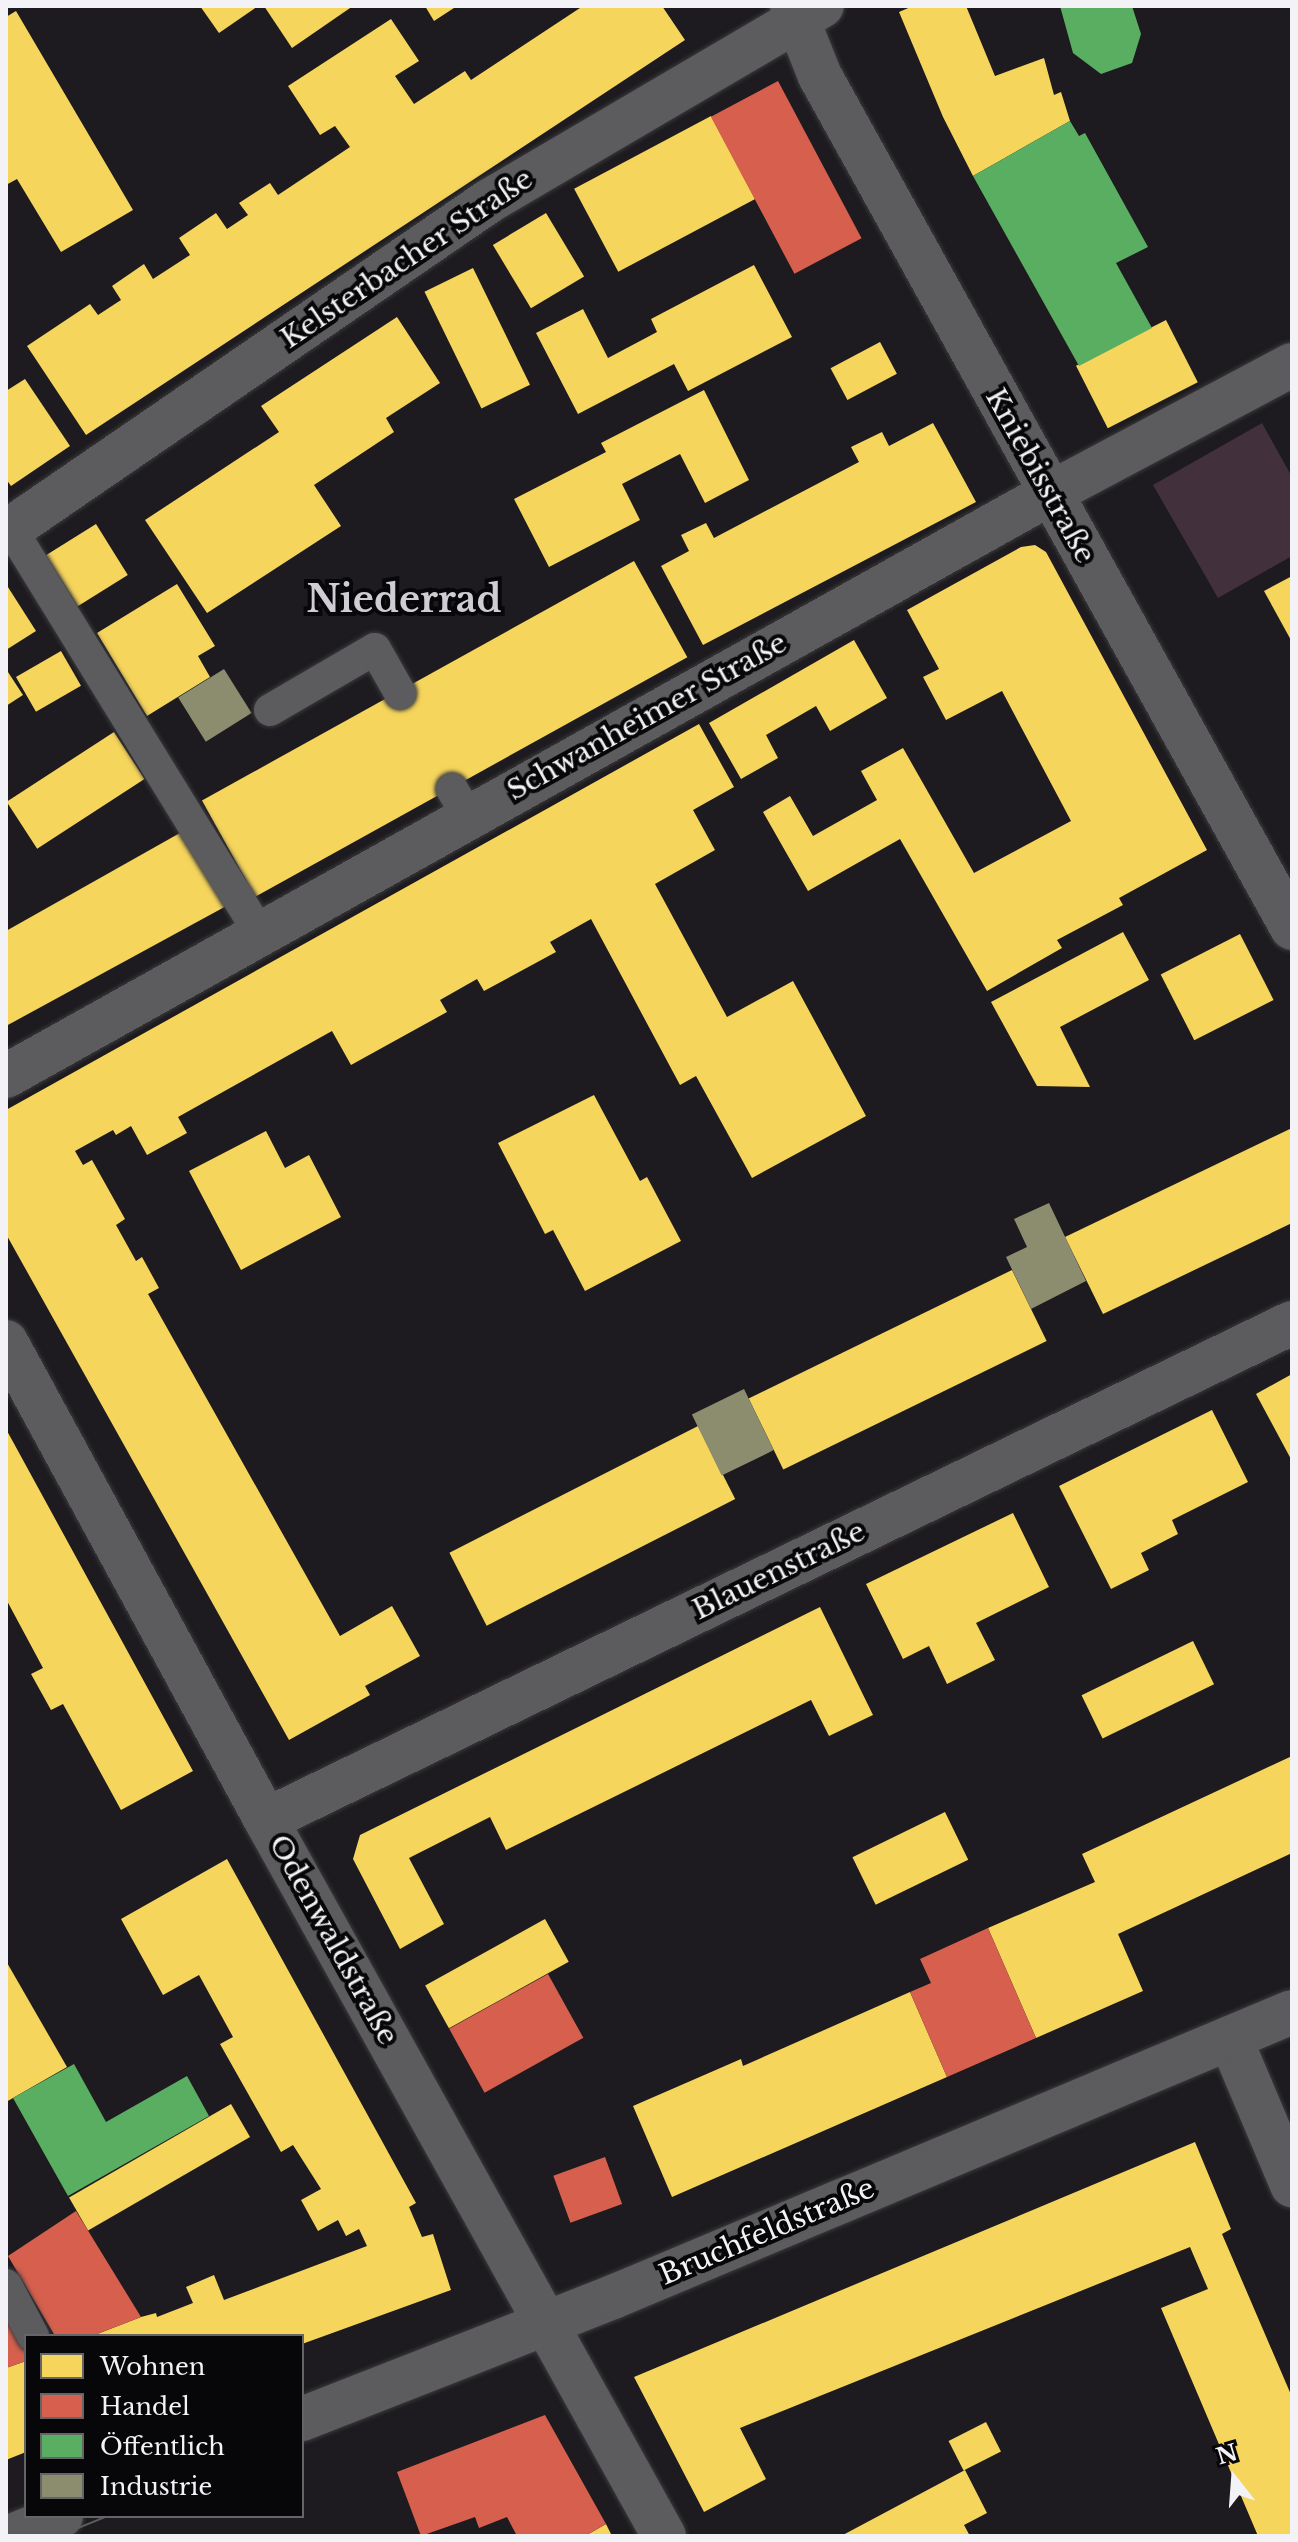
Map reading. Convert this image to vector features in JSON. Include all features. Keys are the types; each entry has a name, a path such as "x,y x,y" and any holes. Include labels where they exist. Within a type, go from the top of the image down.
{"street":[{"name":"Kniebisstraße","path":"803,10 820,76 1292,928"},
{"name":"Kelsterbacher Straße","path":"8,530 489,201 803,10"},
{"name":"Schwanheimer Straße","path":"6,1076 261,935 460,803 1292,365"},
{"name":"Blauenstraße","path":"266,1820 1292,1323"},
{"name":"Odenwaldstraße","path":"6,1342 266,1820 664,2536"},
{"name":"Bruchfeldstraße","path":"304,2418 546,2324 1292,2012"},
{"path":"1230,2038 1292,2185"},
{"path":"12,2536 56,2518"}],"lane":[{"path":"8,530 261,935"},
{"path":"270,710 375,649 400,693"},
{"path":"6,2285 32,2334"}],"shaded area":[{"path":"1262,423 1292,477 1292,556 1218,598 1153,485"}],"building: Wohnen":[{"path":"200,6 258,6 219,33"},
{"path":"264,6 353,6 292,48"},
{"path":"425,6 457,6 434,21"},
{"path":"583,6 662,6 685,40 86,435 27,346 90,304 98,315 121,300 112,286 144,264 153,279 190,255 179,238 216,213 227,229 248,215 239,203 270,183 278,195 350,147 335,126 320,135 288,86 391,19 419,61 395,76 414,104 465,71 471,80"},
{"path":"913,6 966,6 995,76 1044,58 1054,95 1061,92 1070,121 973,176 943,117 899,12"},
{"path":"16,11 133,210 61,252 17,179 6,185 6,17"},
{"path":"711,116 755,199 618,272 574,189"},
{"path":"546,213 584,276 531,308 493,245"},
{"path":"754,265 792,337 688,391 674,364 578,414 536,333 583,309 608,358 657,332 651,319"},
{"path":"473,268 530,385 481,409 424,292"},
{"path":"397,317 440,383 386,418 394,432 314,485 341,526 207,613 145,520 279,432 261,406"},
{"path":"1166,320 1198,382 1108,428 1076,366"},
{"path":"880,342 897,374 847,400 831,368"},
{"path":"25,379 70,446 11,486 6,479 6,391"},
{"path":"704,390 749,480 705,503 680,454 622,484 640,520 549,567 514,499 606,452 601,443"},
{"path":"933,423 976,502 703,645 661,566 689,551 681,535 706,523 714,538 859,462 851,447 882,432 889,446"},
{"path":"96,524 128,575 78,606 46,555"},
{"path":"1035,545 1046,552 1207,850 1119,898 1123,905 1057,940 1062,948 987,991 900,839 808,891 763,812 790,796 813,836 877,800 861,771 903,748 974,873 1071,821 1002,691 946,720 923,677 939,669 907,610 1021,547"},
{"path":"634,561 687,657 255,897 202,800"},
{"path":"1292,576 1292,642 1264,591"},
{"path":"6,584 36,631 6,650"},
{"path":"177,584 215,646 198,656 210,677 147,716 97,633"},
{"path":"854,640 887,698 830,731 816,706 766,735 778,758 741,779 709,723"},
{"path":"61,651 81,686 36,712 16,677"},
{"path":"6,669 23,695 6,706"},
{"path":"699,724 734,787 693,810 715,850 655,884 727,1017 793,981 866,1116 752,1178 696,1076 680,1085 591,919 550,942 556,952 484,991 477,979 440,1000 447,1012 351,1065 332,1031 178,1117 187,1133 147,1155 131,1126 116,1135 113,1130 75,1151 83,1165 92,1160 125,1219 116,1225 136,1261 142,1257 159,1288 148,1294 340,1636 392,1606 420,1656 365,1686 370,1695 289,1740 6,1234 6,1110"},
{"path":"114,732 144,779 37,849 7,802"},
{"path":"187,829 230,904 6,1026 6,931"},
{"path":"1123,932 1149,980 1060,1027 1090,1087 1037,1086 991,1002"},
{"path":"1240,934 1274,1000 1194,1040 1161,974"},
{"path":"594,1095 640,1181 647,1177 681,1241 585,1291 553,1230 545,1234 498,1143"},
{"path":"1292,1128 1292,1223 1103,1314 1065,1237"},
{"path":"266,1131 285,1168 309,1155 341,1217 241,1270 189,1171"},
{"path":"1012,1270 1047,1341 783,1469 749,1398"},
{"path":"1292,1374 1292,1461 1256,1394"},
{"path":"1212,1410 1248,1482 1172,1520 1178,1534 1141,1553 1149,1570 1111,1589 1059,1486"},
{"path":"698,1426 735,1499 487,1626 449,1553"},
{"path":"6,1429 193,1771 121,1810 63,1704 51,1710 31,1674 43,1668 6,1599"},
{"path":"1013,1513 1049,1587 976,1623 995,1660 947,1684 929,1646 903,1659 866,1584"},
{"path":"820,1607 873,1715 829,1736 811,1700 506,1850 490,1817 409,1858 444,1924 400,1949 353,1859 360,1835"},
{"path":"1193,1641 1214,1684 1103,1739 1082,1695"},
{"path":"1292,1756 1292,1853 1118,1934 1143,1991 1036,2038 988,1928 1095,1882 1082,1854"},
{"path":"945,1812 968,1860 876,1905 852,1857"},
{"path":"227,1859 416,2203 409,2207 422,2237 433,2234 451,2290 304,2343 304,2334 97,2334 141,2317 156,2313 157,2317 193,2303 186,2287 214,2275 224,2300 367,2246 359,2229 346,2236 338,2220 318,2231 301,2200 321,2189 293,2145 281,2152 220,2044 233,2037 199,1975 163,1995 121,1919"},
{"path":"545,1919 569,1962 449,2028 425,1985"},
{"path":"6,1961 67,2067 6,2102"},
{"path":"910,1992 947,2077 672,2197 633,2106 741,2059 743,2066"},
{"path":"231,2104 250,2137 88,2230 69,2198"},
{"path":"1195,2142 1231,2229 1222,2234 1292,2397 1292,2536 1258,2536 1161,2308 1208,2289 1190,2247 740,2428 766,2479 704,2512 634,2377"},
{"path":"24,2362 24,2453 6,2460 6,2368"},
{"path":"986,2422 1001,2451 964,2470 949,2441"},
{"path":"965,2470 987,2513 964,2525 970,2536 841,2536"},
{"path":"606,2524 612,2536 585,2536"}],"building: Handel":[{"path":"778,81 862,238 794,274 711,117"},
{"path":"988,1928 1036,2038 947,2077 910,1992 931,1983 920,1959"},
{"path":"548,1974 583,2038 485,2093 449,2029"},
{"path":"605,2157 622,2204 570,2223 553,2176"},
{"path":"76,2211 141,2317 97,2334 54,2334 8,2256"},
{"path":"6,2305 24,2338 24,2362 6,2368"},
{"path":"545,2415 606,2524 585,2536 517,2536 507,2517 479,2528 475,2517 421,2536 397,2472"}],"building: Öffentlich":[{"path":"1060,6 1132,6 1141,34 1132,63 1101,74 1073,53"},
{"path":"1070,121 1079,136 1085,133 1148,247 1116,263 1152,328 1079,366 973,176"},
{"path":"74,2064 106,2122 187,2076 209,2116 68,2196 13,2098"}],"building: Industrie":[{"path":"224,669 252,713 206,742 178,698"},
{"path":"1049,1203 1086,1281 1031,1309 1006,1257 1027,1247 1014,1219"},
{"path":"744,1389 774,1450 722,1476 692,1414"}],"tram line":[{"path":"304,2397 735,2226 1292,1995"},
{"path":"304,2437 1292,2031"},
{"path":"6,2519 24,2512"},
{"path":"58,2536 103,2518"}],"district":[{"name":"Niederrad","path":"404,600"}]}
